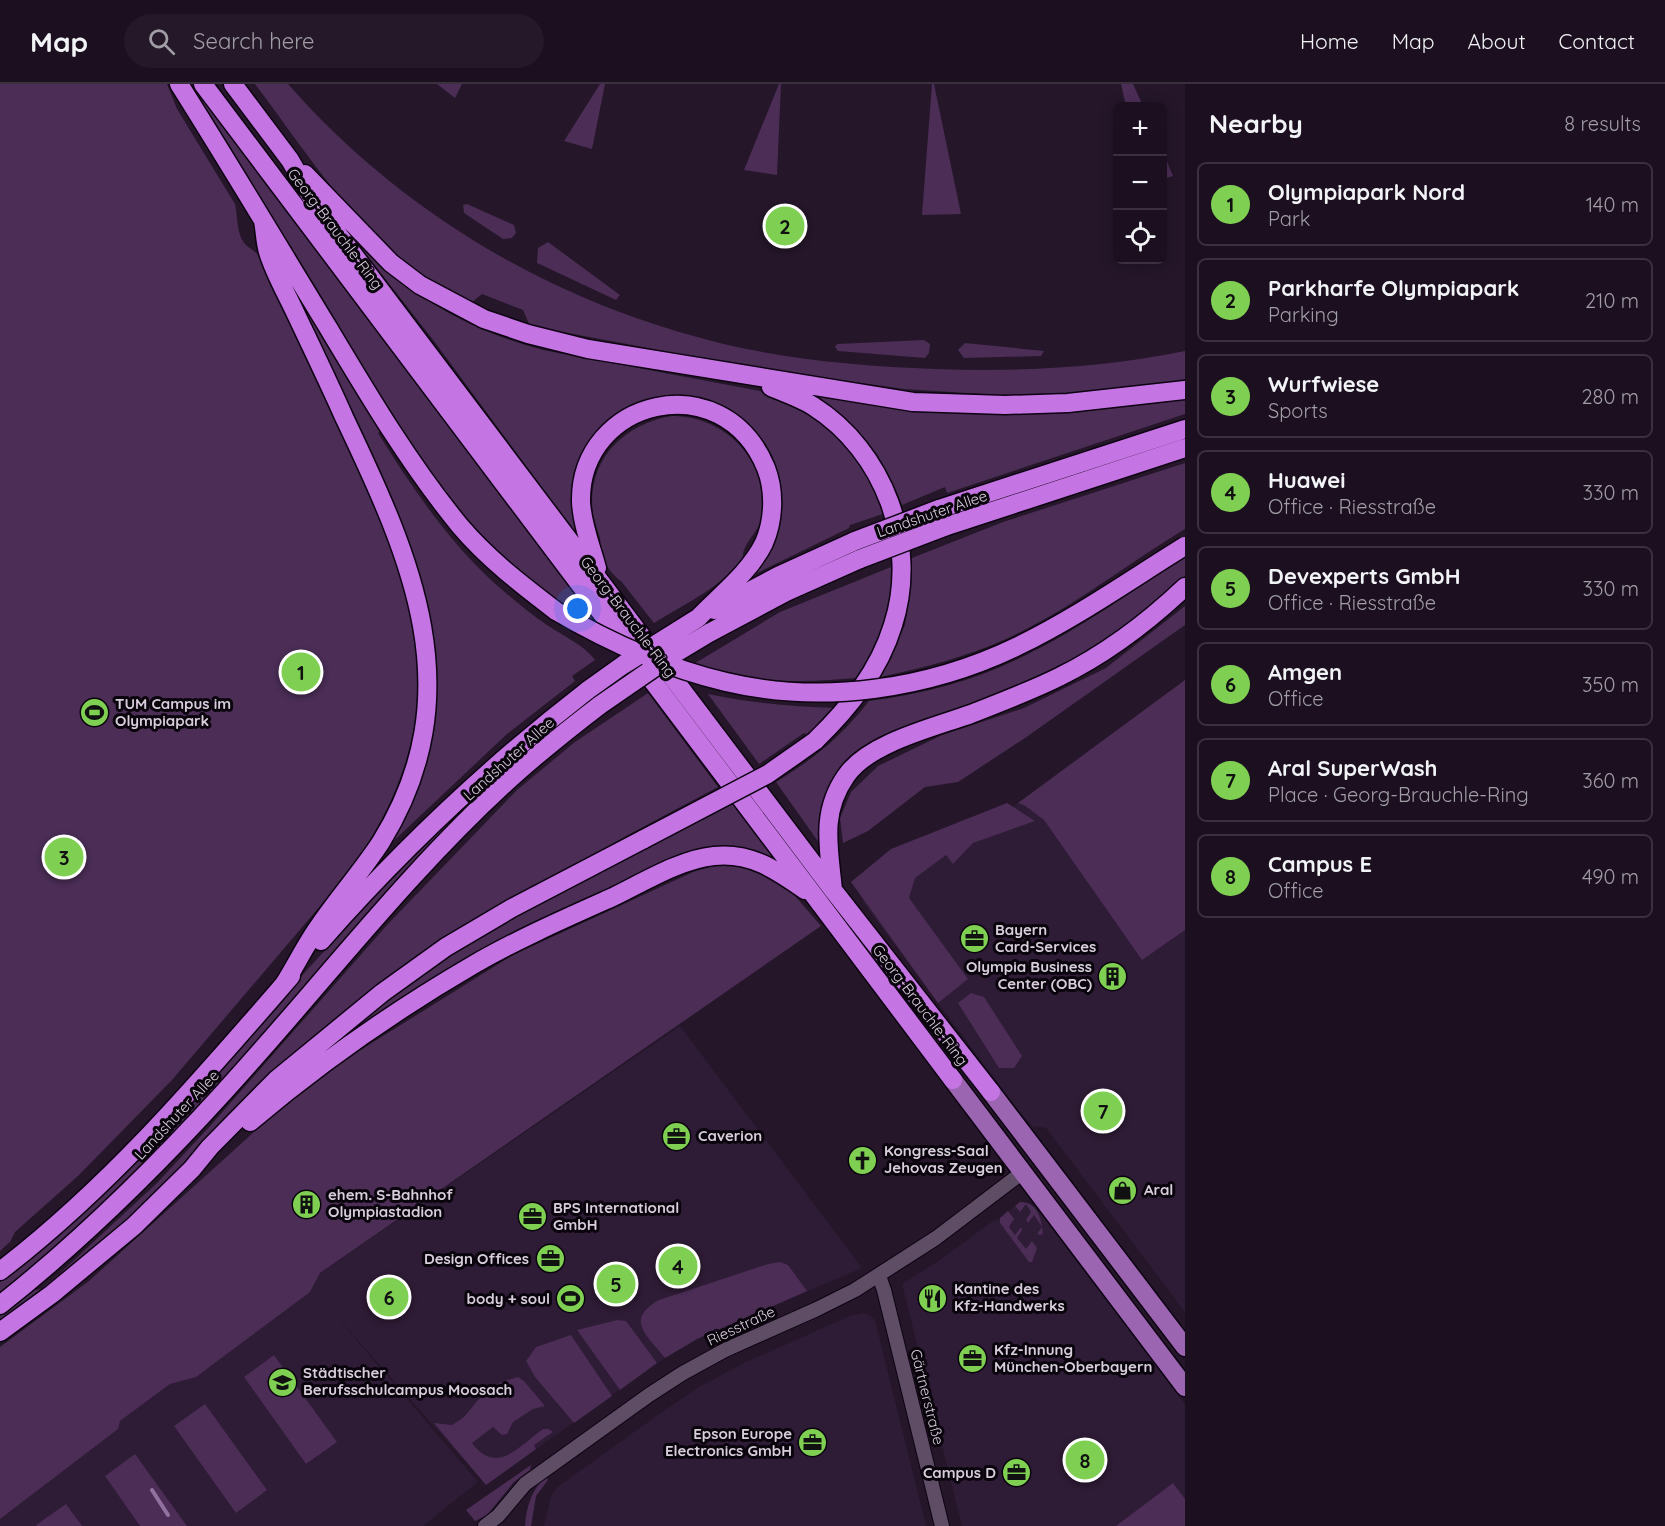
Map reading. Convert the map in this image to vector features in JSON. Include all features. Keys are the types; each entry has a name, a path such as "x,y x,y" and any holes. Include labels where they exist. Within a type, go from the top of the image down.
{"highway":[{"path":"179,84 389,426 423,477 461,527 510,574 555,610 598,635 647,657 726,682 774,691 820,692 881,688 928,680 975,665 1019,646 1185,546"},
{"name":"Georg-Brauchle-Ring","path":"203,84 826,895 991,1092"},
{"name":"Georg-Brauchle-Ring","path":"233,84 290,160 316,205 601,580 826,895 953,1080"},
{"path":"290,160 391,263 420,285 484,319 528,334 588,349 913,402 1005,405 1068,403 1185,390"},
{"path":"263,221 268,253 390,519 406,562 423,625 428,678 427,709 418,758 398,809 381,840 319,926 284,984"},
{"path":"192,1169 210,1147 276,1080 382,993 446,947 502,914 768,774 815,741 844,712 874,668 893,626 901,565 898,532 892,508 880,479 862,452 840,427 812,405 751,377"},
{"path":"601,580 586,530 581,501 590,459 601,442 616,426 636,414 656,406 688,404 707,408 722,414 737,425 762,458 769,476 772,511 770,527 755,558 698,618"},
{"name":"Landshuter Allee","path":"0,1305 33,1279 120,1201 176,1143 224,1092 364,930 467,820 512,777 600,705 709,633 786,592 857,550 939,509 1185,429"},
{"name":"Landshuter Allee","path":"0,1271 57,1224 142,1142 205,1074 338,922 419,837 504,758 588,690 631,660 698,618 778,576 857,550 944,527 1185,448"},
{"path":"0,1332 101,1255 192,1169 326,1062 422,996 514,943 683,864 713,856 747,857 826,895 828,817 833,796 847,774 861,761 876,750 899,739 1009,699 1061,676 1104,652 1138,628 1185,587"}],"main road":[{"name":"Georg-Brauchle-Ring","path":"953,1080 1185,1387"},
{"name":"Georg-Brauchle-Ring","path":"991,1092 1185,1347"},
{"path":"1023,1172 1042,1157"}],"street":[{"name":"Riesstraße","path":"485,1526 501,1521 525,1484 540,1472 682,1373 725,1350 831,1303 879,1276 936,1238 1023,1172"},
{"name":"Gärtnerstraße","path":"879,1276 942,1526"},
{"path":"1135,1321 1137,1305 1148,1298"}],"shaded area":[{"path":"0,84 167,84 177,109 235,204 243,242 258,255 383,526 411,606 417,647 418,682 416,716 399,780 386,811 349,872 172,1080 78,1176 15,1232 10,1242 0,1251"},
{"path":"187,84 192,84 600,626 555,600 515,568 477,531 443,489 382,400"},
{"path":"255,84 288,84 331,129 376,170 425,208 476,242 529,272 585,298 642,320 701,338 758,351 817,360 906,368 998,370 1060,368 1185,351 1185,379 1127,390 1031,397 904,389 756,368 530,326 523,310 482,294 471,303 423,275 390,251 363,224 330,185"},
{"path":"437,84 462,84 455,98"},
{"path":"600,84 605,84 592,149 564,141"},
{"path":"779,84 781,84 777,175 744,170"},
{"path":"932,84 934,84 961,214 922,215"},
{"path":"1121,84 1133,84 1141,102 1125,102"},
{"path":"1167,162 1173,176 1167,178"},
{"path":"467,204 514,225 516,233 512,238 503,239 464,213 463,205"},
{"path":"548,242 620,295 616,300 537,263 538,248"},
{"path":"363,246 416,292 446,311 493,334 543,350 760,391 791,404 818,420 842,440 864,466 886,513 850,525 849,528 757,573 750,582 743,585 763,556 770,459 686,398 599,437 582,542 434,341 361,248"},
{"path":"292,288 381,431 378,433 392,455 452,539 507,594 542,622 579,645 595,660 572,676 575,681 507,734 385,849 407,802 431,646"},
{"path":"924,340 930,344 929,353 925,358 838,351 835,347 837,344"},
{"path":"965,343 1044,351 1041,356 964,358 958,350"},
{"path":"813,394 866,402 1185,397 1185,414 947,493 945,487 902,505 886,471 867,443 843,419 813,397"},
{"path":"672,416 708,423 738,443 749,457 757,473 762,491 763,510 758,527 746,545 740,563 710,589 654,623 621,581 611,572 603,559 592,502 598,469 616,444 641,426"},
{"path":"1185,463 1185,529 1053,615 1006,639 944,661 880,677 905,625 911,587 912,558 1003,522"},
{"path":"1185,556 1185,576 1164,597 1124,627 1055,670 853,760 822,847 776,782 827,746 869,701 950,685 1007,664 1087,621"},
{"path":"896,565 891,610 876,648 857,678 808,681 760,679 692,665 780,612"},
{"path":"1185,606 1185,625 1025,738 958,782 925,787 868,831 843,843 840,818 851,792 878,766 942,735 1024,708 1106,668"},
{"path":"1185,680 1185,930 1142,960 1044,820 1018,803"},
{"path":"600,692 602,694 539,742 470,804 373,907 298,996 156,1153 81,1227 0,1294 0,1282 29,1258 193,1103 287,992 432,837 535,741"},
{"path":"648,693 718,787 463,928 84,1259 0,1322 0,1316 30,1291 41,1289 59,1274 157,1183 388,924 517,790 575,742"},
{"path":"708,694 772,704 836,708 808,735 804,733 759,764"},
{"path":"734,803 783,865 668,861 582,900 497,945 287,1076 424,971 493,927 540,900"},
{"path":"1007,803 1035,821 973,843 953,864 946,855 915,878 909,898 968,979 938,1003 851,882 891,849"},
{"path":"1018,803 1185,828 1185,1312 1046,1128 1032,1126 1015,1106 862,901"},
{"path":"717,865 746,868 781,884 789,889 821,926 320,1273 310,1292 196,1377 170,1384 120,1421 118,1429 0,1519 0,1347 89,1281 274,1114 346,1059 513,955 693,872"},
{"path":"971,993 984,997 1022,1056 1014,1068 999,1068 958,1003"},
{"path":"680,1026 862,1268 697,1339 657,1363 486,1485 330,1309 478,1482 423,1526 0,1526 0,1510 307,1282"},
{"path":"1020,1202 1031,1205 1038,1212 1042,1227 1034,1215 1028,1223 1026,1220 1031,1212 1026,1204 1020,1212 1015,1206"},
{"path":"1023,1202 1042,1215 1185,1404 1185,1526 962,1526 902,1284 940,1260 990,1223 1001,1218 1018,1203"},
{"path":"1008,1211 1014,1219 1009,1227 1015,1235 1021,1227 1022,1230 1017,1238 1026,1249 1032,1241 1037,1248 1032,1262 1029,1262 1000,1223 1000,1218"},
{"path":"1042,1227 1043,1233 1037,1234"},
{"path":"780,1262 788,1265 807,1291 697,1339 665,1358 642,1328 643,1314 648,1307 659,1300"},
{"path":"863,1313 875,1320 926,1526 544,1526 551,1496 556,1488 699,1387 744,1363 852,1315"},
{"path":"617,1320 626,1321 657,1363 620,1390 577,1330"},
{"path":"571,1335 612,1396 574,1423 535,1377 526,1361 536,1347"},
{"path":"274,1355 337,1442 306,1464 244,1377"},
{"path":"518,1377 545,1406 533,1409 513,1422 507,1434 502,1435 493,1427 472,1443 481,1453 499,1458 517,1450 543,1429 553,1432 534,1445 536,1449 486,1485 434,1423 452,1425 464,1417 478,1400 501,1382"},
{"path":"205,1404 267,1490 236,1513 174,1426"},
{"path":"135,1454 187,1526 140,1526 105,1476"},
{"path":"531,1465 530,1470 514,1482 487,1515 475,1521 466,1510"},
{"path":"546,1477 548,1480 536,1496 531,1526 525,1526 531,1499 537,1487"},
{"path":"1173,1483 1185,1499 1185,1526 1116,1526"},
{"path":"66,1504 82,1526 36,1525"}],"waterway":[{"path":"152,1490 168,1515"}],"place":[{"name":"Parkharfe Olympiapark","path":"785,226"},
{"name":"Olympiapark Nord","path":"301,672"},
{"name":"TUM Campus im Olympiapark","path":"94,713"},
{"name":"Wurfwiese","path":"64,857"},
{"name":"Bayern Card-Services","path":"974,939"},
{"name":"Olympia Business Center (OBC)","path":"1113,976"},
{"name":"Aral SuperWash","path":"1103,1111"},
{"name":"Caverion","path":"677,1136"},
{"name":"Kongress-Saal Jehovas Zeugen","path":"863,1160"},
{"name":"Aral","path":"1123,1190"},
{"name":"ehem. S-Bahnhof Olympiastadion","path":"307,1204"},
{"name":"BPS International GmbH","path":"532,1217"},
{"name":"Design Offices","path":"550,1259"},
{"name":"Huawei","path":"678,1266"},
{"name":"Devexperts GmbH","path":"616,1284"},
{"name":"Amgen","path":"389,1297"},
{"name":"Kantine des Kfz-Handwerks","path":"933,1298"},
{"name":"body + soul","path":"571,1299"},
{"name":"Kfz-Innung München-Oberbayern","path":"973,1359"},
{"name":"Städtischer Berufsschulcampus Moosach","path":"282,1382"},
{"name":"Epson Europe Electronics GmbH","path":"813,1443"},
{"name":"Campus E","path":"1085,1460"},
{"name":"Campus D","path":"1017,1473"}]}
